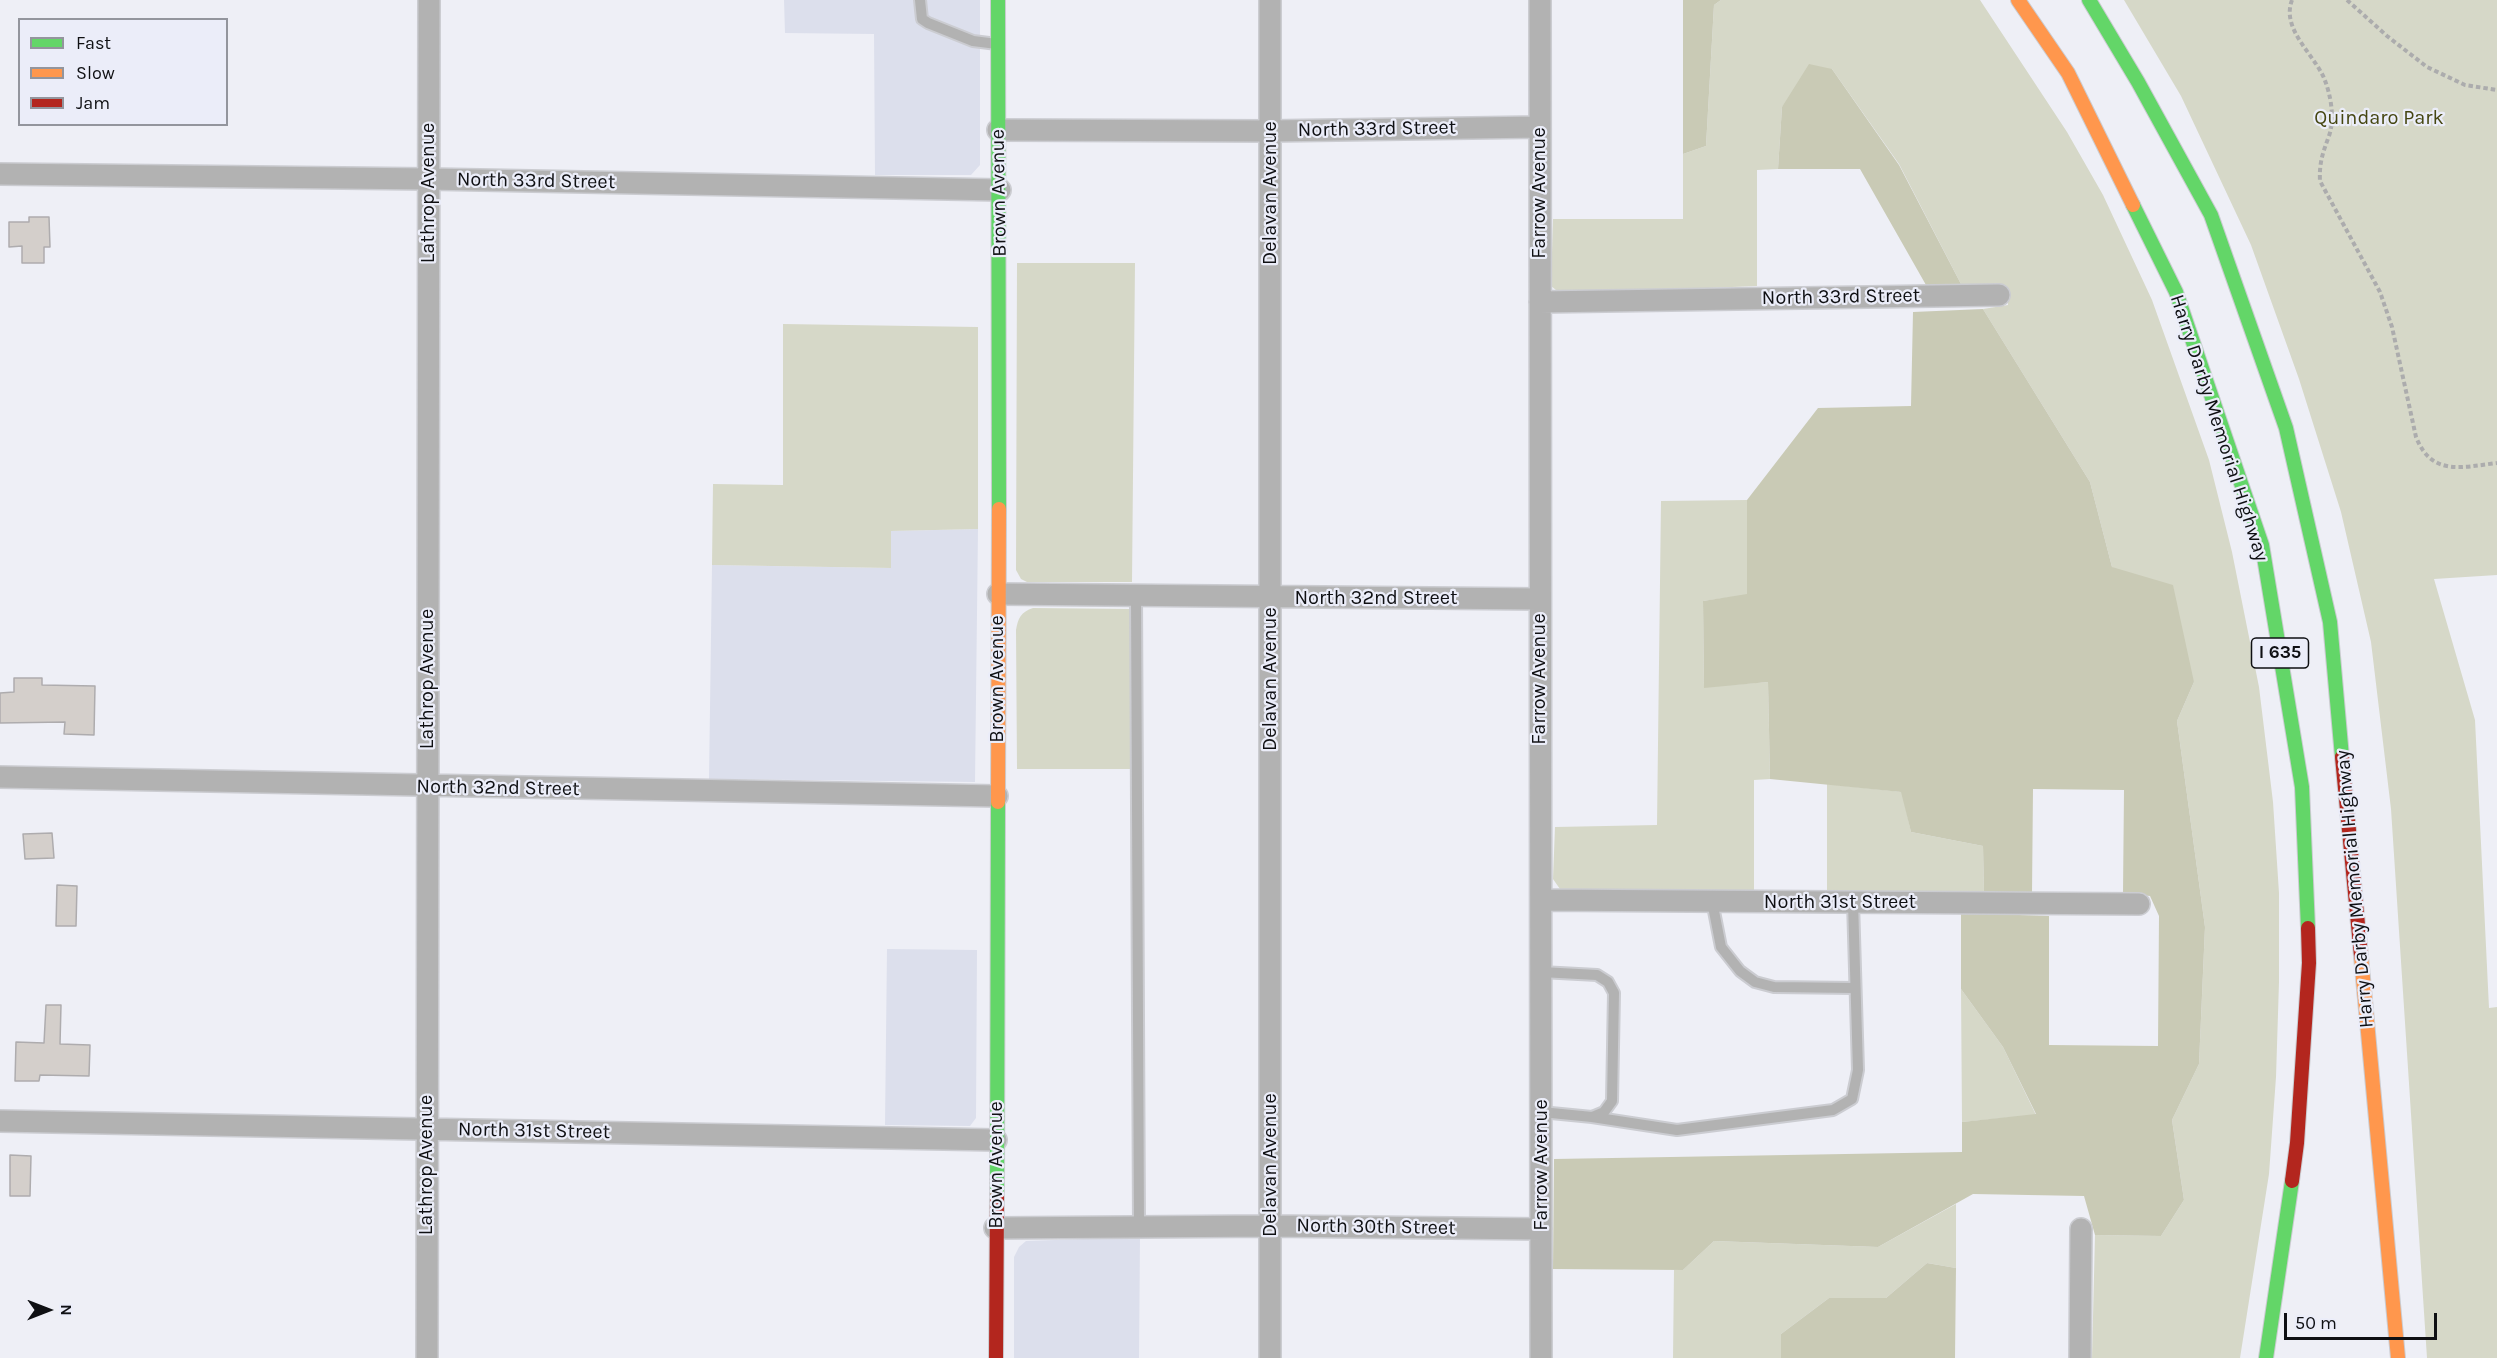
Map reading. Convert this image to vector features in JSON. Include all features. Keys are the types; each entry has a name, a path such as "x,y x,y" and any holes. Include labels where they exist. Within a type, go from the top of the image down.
{"main road":[{"name":"Brown Avenue","path":"996,1358 1000,190 998,0"},
{"name":"Harry Darby Memorial Highway","path":"2018,0 2068,73 2176,292 2262,545 2302,787 2309,963 2297,1143 2266,1358"},
{"name":"Harry Darby Memorial Highway","path":"2089,0 2138,82 2211,215 2286,428 2330,622 2398,1358"},
{"path":"2381,1323 2387,1231"}],"street":[{"name":"Lathrop Avenue","path":"427,1358 429,0"},
{"name":"Delavan Avenue","path":"1270,0 1270,1358"},
{"name":"Farrow Avenue","path":"1540,0 1541,1358"},
{"name":"North 33rd Street","path":"998,130 1270,131 1539,128"},
{"name":"North 33rd Street","path":"0,174 428,179 1000,190"},
{"name":"North 33rd Street","path":"1540,302 1999,295"},
{"name":"North 32nd Street","path":"998,594 1539,599"},
{"name":"North 32nd Street","path":"0,777 427,787 997,796"},
{"name":"North 31st Street","path":"1541,900 2139,904"},
{"name":"North 31st Street","path":"0,1121 996,1140"},
{"name":"North 30th Street","path":"995,1228 1270,1226 1541,1229"},
{"path":"2080,1358 2081,1228"}],"lane":[{"path":"920,0 922,19 928,23 973,41 998,44"},
{"path":"1136,596 1139,1227"},
{"path":"1712,901 1721,947 1740,971 1755,982 1774,987 1855,988"},
{"path":"1541,1112 1677,1130 1833,1110 1852,1099 1858,1070 1853,902"},
{"path":"1541,972 1597,975 1608,982 1614,993 1612,1101 1604,1112 1592,1117"}],"path":[{"path":"2292,0 2288,10 2292,26 2324,77 2330,99 2332,124 2319,165 2320,181 2380,292 2392,327 2416,437 2421,450 2431,461 2448,466 2464,467 2497,463"},
{"path":"2347,0 2387,36 2427,67 2465,86 2497,90"}],"shaded area":[{"path":"784,0 980,0 980,165 971,175 875,175 874,34 785,33"},
{"path":"978,529 975,782 709,779 712,565 890,568 891,531"},
{"path":"887,949 977,950 976,1118 970,1126 885,1125"},
{"path":"1140,1237 1139,1358 1014,1358 1014,1257 1019,1247 1026,1241"}],"green space":[{"path":"1683,0 1721,0 1714,5 1706,146 1683,154"},
{"path":"1721,0 1980,0 2067,132 2103,195 2152,300 2209,460 2232,552 2259,687 2273,802 2279,893 2276,1077 2269,1174 2240,1358 2092,1358 2095,1235 2161,1236 2184,1200 2172,1120 2199,1064 2205,927 2177,721 2194,682 2112,567 2090,482 1983,309 2008,305 2007,286 1962,286 1899,164 1832,69 1782,107 1778,169 1757,170 1757,286 1561,294 1551,286 1553,219 1683,219 1683,154 1706,146 1714,5"},
{"name":"Quindaro Park","path":"2124,0 2497,0 2497,575 2434,579 2475,720 2489,1008 2497,1007 2497,1358 2427,1358 2391,809 2371,642 2341,512 2299,379 2251,245 2181,96"},
{"path":"1809,64 1832,69 1899,165 1962,286 1926,285 1860,169 1778,169 1782,107"},
{"path":"1017,263 1135,263 1132,582 1027,582 1021,579 1016,570"},
{"path":"1983,309 2090,482 2112,567 2173,585 2194,682 2177,721 2205,927 2199,1064 2172,1120 2184,1200 2161,1236 2095,1235 2084,1196 1973,1194 1878,1247 1714,1241 1683,1270 1553,1269 1554,1159 1962,1152 1962,1122 2036,1114 2003,1047 1961,989 1961,913 2049,916 2049,1045 2158,1046 2159,916 2150,896 2123,893 2124,790 2033,789 2032,893 1984,893 1983,846 1911,832 1901,792 1770,779 1768,682 1704,688 1703,601 1747,594 1747,500 1818,408 1911,406 1913,312"},
{"path":"783,324 978,327 978,529 891,531 891,568 712,565 713,484 783,485"},
{"path":"1747,500 1747,595 1703,601 1704,687 1768,682 1770,779 1754,780 1754,893 1575,893 1560,889 1553,879 1555,827 1657,825 1661,501"},
{"path":"1033,608 1130,609 1131,769 1017,769 1016,630 1021,616"},
{"path":"1827,784 1902,792 1911,832 1983,846 1984,893 1827,890"},
{"path":"1961,989 2003,1047 2036,1115 1962,1122"},
{"path":"1956,1204 1956,1268 1927,1263 1886,1298 1829,1298 1781,1334 1781,1358 1673,1358 1674,1270 1683,1270 1714,1241 1878,1247"},
{"path":"1927,1263 1956,1268 1955,1358 1781,1358 1781,1334 1829,1298 1886,1298"}],"building":[{"path":"29,217 49,217 50,247 44,247 44,263 22,263 22,246 9,247 9,222 29,222"},
{"path":"14,678 42,678 42,685 95,686 94,735 64,734 65,722 0,723 0,693 14,692"},
{"path":"52,833 54,858 25,859 23,834"},
{"path":"57,885 77,886 76,926 56,926"},
{"path":"46,1005 61,1005 60,1044 90,1045 89,1076 40,1075 39,1081 15,1081 16,1042 44,1043"},
{"path":"10,1155 31,1156 30,1196 10,1196"}],"traffic: fast":[{"path":"998,0 999,509"},
{"path":"2089,0 2138,82 2211,215 2286,428 2330,622 2342,757"},
{"path":"2133,205 2176,292 2262,545 2302,787 2308,928"},
{"path":"997,1196 998,802"},
{"path":"2266,1358 2292,1181"}],"traffic: slow":[{"path":"2018,0 2068,73 2133,205"},
{"path":"998,802 999,509"},
{"path":"2361,956 2398,1358"}],"traffic: jam":[{"path":"2342,757 2361,956"},
{"path":"2292,1181 2297,1143 2309,963 2308,928"},
{"path":"996,1358 997,1196"}]}
